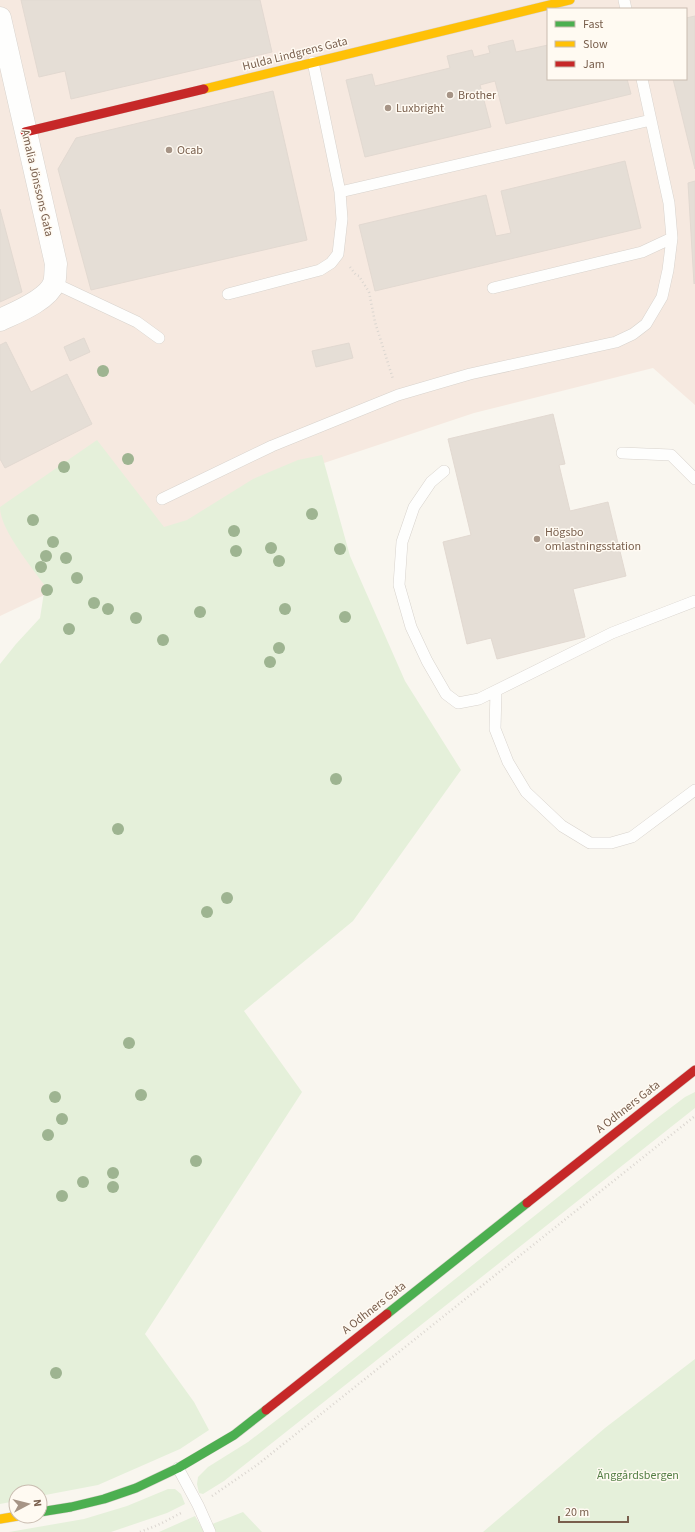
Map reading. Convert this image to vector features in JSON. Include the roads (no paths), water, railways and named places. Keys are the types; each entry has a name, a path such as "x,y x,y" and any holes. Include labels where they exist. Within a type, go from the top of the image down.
{"street":[{"name":"Hulda Lindgrens Gata","path":"25,132 570,0"},
{"name":"Amalia Jönssons Gata","path":"0,18 56,264 54,284"},
{"path":"0,320 28,307 44,297 54,284"},
{"name":"A Odhners Gata","path":"48,1511 71,1507 136,1488 178,1468 234,1435 624,1124 695,1070"}],"lane":[{"path":"228,294 320,270 331,263 338,254 342,219 340,192 313,62"},
{"path":"162,499 272,446 398,395 470,374 616,342 633,334 646,324 662,297 668,270 672,238 669,203 642,80"},
{"path":"340,192 651,120"},
{"path":"493,288 642,252 672,238"},
{"path":"54,284 137,322 159,338"},
{"path":"622,453 672,455 695,478"},
{"path":"444,471 431,482 414,507 402,542 399,584 411,627 427,661 446,694 458,703 479,699 612,633 695,600"},
{"path":"496,691 495,729 508,762 526,792 562,826 590,843 611,843 632,837 695,790"},
{"path":"178,1468 198,1505 210,1532"}],"place":[{"name":"Brother","path":"450,95"},
{"name":"Luxbright","path":"388,108"},
{"name":"Ocab","path":"169,150"},
{"name":"Högsbo omlastningsstation","path":"537,539"}],"park label":[{"name":"Änggårdsbergen","path":"638,1475"}]}
